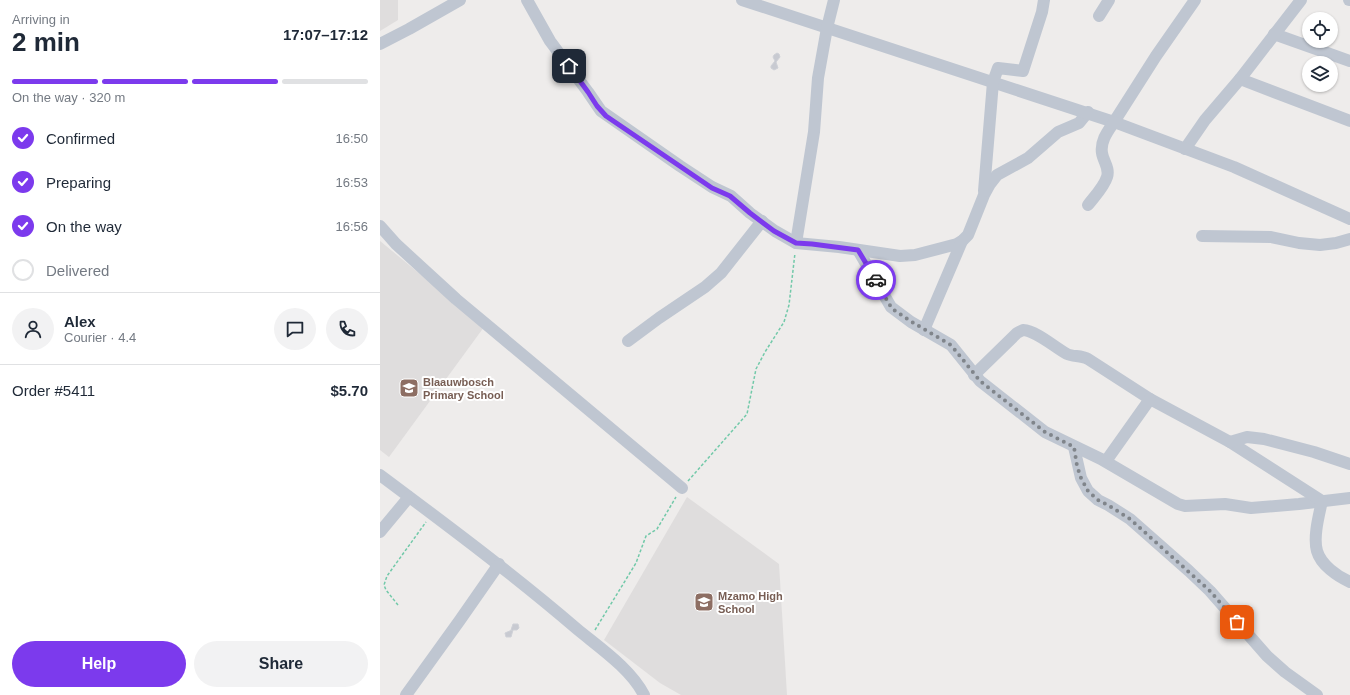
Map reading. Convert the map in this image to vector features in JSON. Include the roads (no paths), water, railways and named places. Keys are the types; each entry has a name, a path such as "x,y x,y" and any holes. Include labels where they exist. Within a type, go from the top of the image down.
{"street":[{"path":"380,44 460,0"},
{"path":"527,0 550,41 601,111 712,188 730,196 774,231 796,243 900,256 915,255 952,246 962,241 968,235 984,195 997,175 1028,158 1058,132 1079,123 1088,112"},
{"path":"742,0 1088,112 1234,167 1350,219"},
{"path":"796,243 814,132 818,78 827,28 834,0"},
{"path":"984,195 993,82 998,68 1023,71 1042,12 1044,0"},
{"path":"1099,16 1109,0"},
{"path":"1185,149 1205,120 1240,79 1301,0"},
{"path":"1088,205 1107,177 1108,171 1102,153 1104,138 1193,1"},
{"path":"1274,34 1350,61"},
{"path":"1240,79 1350,122"},
{"path":"628,341 705,287 721,273 762,222"},
{"path":"380,226 396,244 456,299 682,488"},
{"path":"1202,236 1271,237 1298,243 1320,245 1350,239"},
{"path":"924,330 962,241"},
{"path":"858,250 891,307 897,313 954,348 980,381 1045,432 1106,461 1170,500 1185,506 1225,504 1251,508 1350,498"},
{"path":"974,375 1017,333 1027,330 1067,354 1083,356 1150,399 1230,442 1322,501"},
{"path":"1106,461 1150,399"},
{"path":"1230,442 1247,438 1264,439 1314,452 1350,464"},
{"path":"1074,447 1079,472 1088,491 1098,500 1130,519 1189,571 1210,591 1267,656 1285,672 1317,695"},
{"path":"380,476 499,564 617,663 639,685 644,695"},
{"path":"380,532 409,497"},
{"path":"1322,501 1316,537 1317,551 1324,563 1332,572 1350,582"},
{"path":"406,695 499,564"}],"place":[{"name":"Blaauwbosch Primary School","path":"409,388"},
{"name":"Mzamo High School","path":"704,602"}]}
